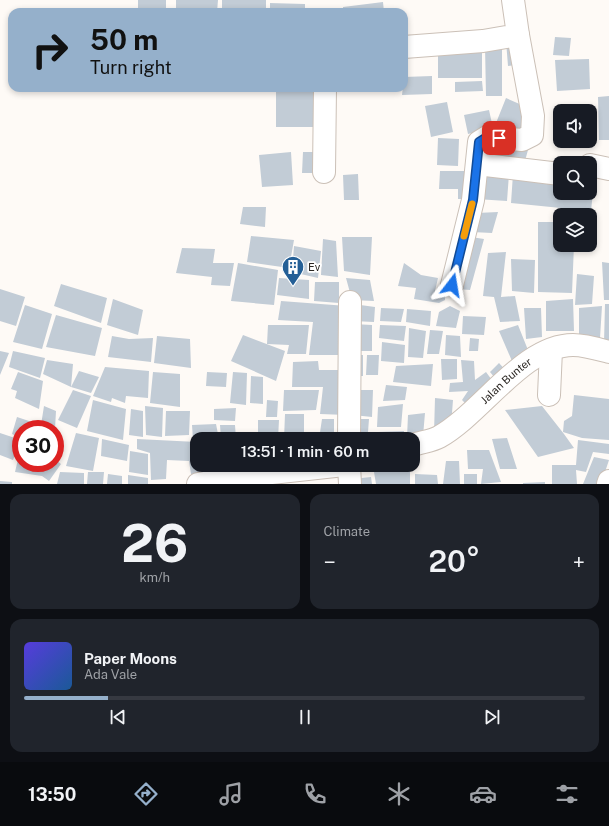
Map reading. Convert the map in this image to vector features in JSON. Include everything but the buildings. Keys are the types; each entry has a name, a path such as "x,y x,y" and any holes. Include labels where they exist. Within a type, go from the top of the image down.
{"street":[{"path":"452,285 473,200 479,142 483,138 487,137 522,140 532,135 533,116 513,0"},
{"path":"408,47 484,41 518,35"},
{"path":"324,172 325,92"},
{"path":"477,164 553,173"},
{"path":"597,166 609,169"},
{"path":"349,432 350,302"},
{"name":"Jalan Bunter","path":"420,443 438,437 479,406 531,359 551,350 572,345 609,352"},
{"path":"549,395 551,350"},
{"path":"198,484 281,472"},
{"path":"349,472 350,484"}],"slow traffic":[{"path":"464,236 472,204"}],"place":[{"name":"Ev","path":"293,286"}],"route":[{"path":"452,285 473,200 479,142 483,138 487,137 499,138"}]}
